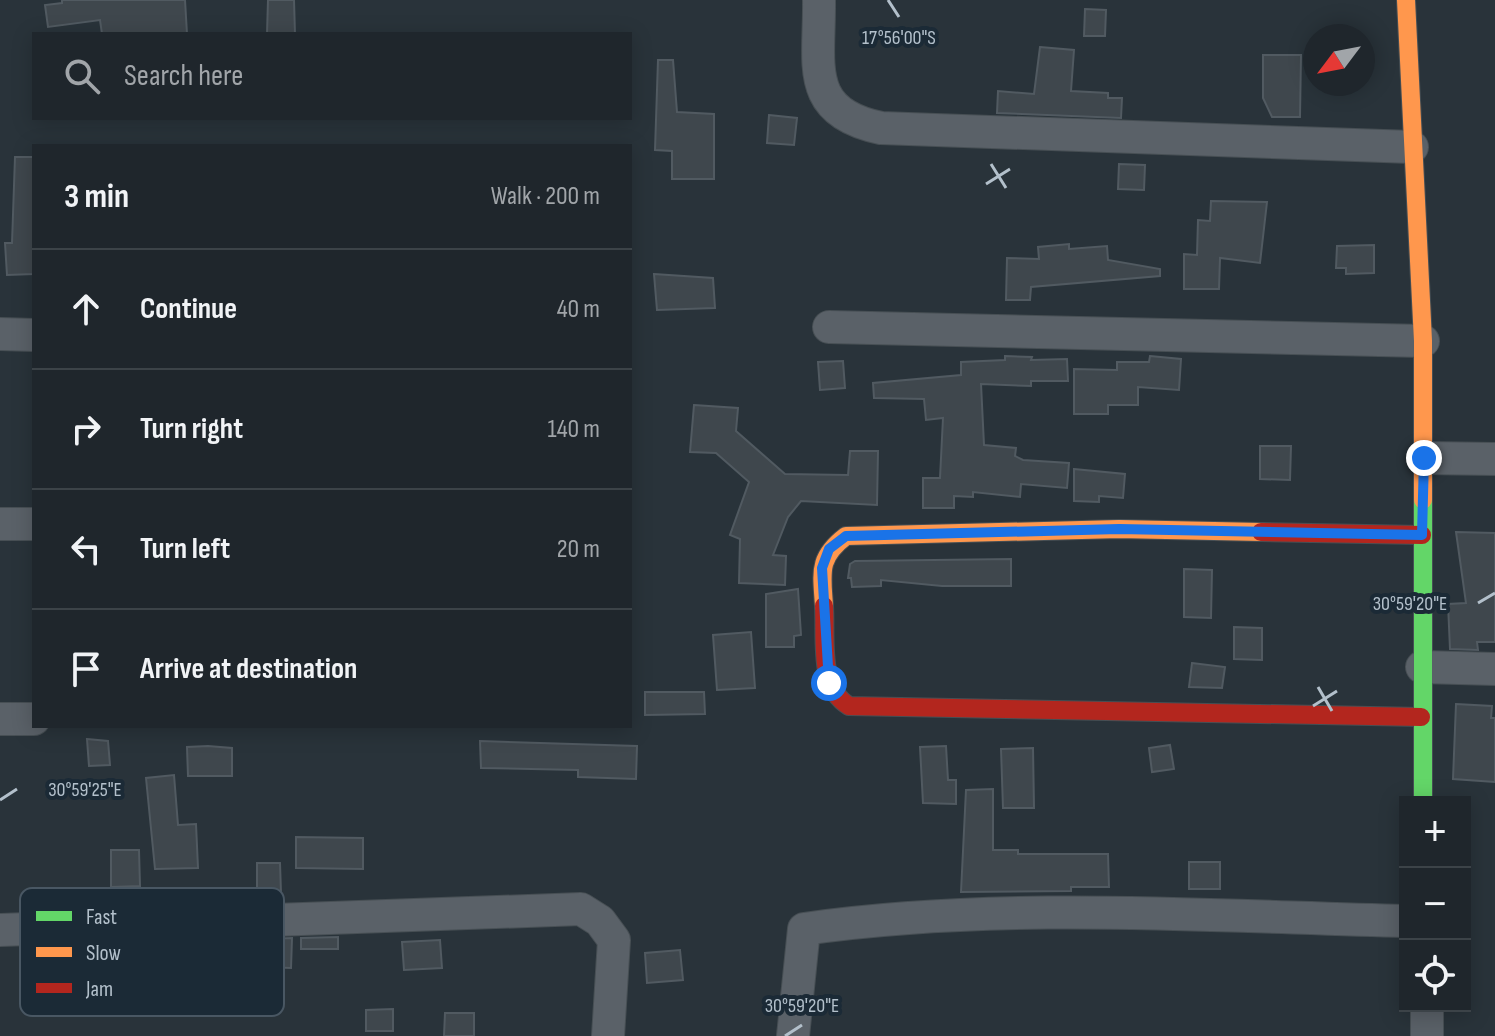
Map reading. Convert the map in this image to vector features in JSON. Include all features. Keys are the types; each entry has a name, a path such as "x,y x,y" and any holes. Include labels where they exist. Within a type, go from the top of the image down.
{"street":[{"path":"819,0 823,93 838,113 857,123 881,128 1412,147"},
{"path":"1406,0 1423,341 1423,796"},
{"path":"829,327 1423,341"},
{"path":"0,334 32,335"},
{"path":"1424,458 1495,459"},
{"path":"0,524 32,524"},
{"path":"1421,717 849,706 837,699 829,683 822,568 829,549 846,536 1119,529 1422,535"},
{"path":"1422,667 1495,669"},
{"path":"0,719 32,719"},
{"path":"284,920 581,909 600,921 614,940 608,1036"},
{"path":"793,1036 804,929 849,923 1067,913 1399,921"},
{"path":"0,930 20,929"},
{"path":"1427,1012 1427,1036"}],"building":[{"path":"62,0 185,0 187,32 102,32 100,20 48,27 45,5 62,3"},
{"path":"268,0 294,0 295,32 267,32"},
{"path":"1085,9 1106,10 1105,36 1084,36"},
{"path":"1040,47 1074,50 1071,91 1108,93 1108,98 1122,98 1121,118 997,113 998,91 1034,94"},
{"path":"1263,55 1301,55 1300,117 1272,117 1263,98"},
{"path":"658,60 673,60 677,112 714,114 714,179 672,179 672,151 655,150"},
{"path":"769,115 797,118 794,145 767,143"},
{"path":"15,157 32,157 32,274 7,275 5,243 12,243"},
{"path":"1119,164 1145,165 1144,190 1118,189"},
{"path":"1211,201 1267,202 1260,263 1220,258 1219,289 1184,289 1184,254 1197,255 1198,220 1210,221"},
{"path":"1069,244 1069,249 1107,246 1108,260 1160,269 1160,276 1031,287 1030,300 1006,300 1007,258 1039,259 1038,247"},
{"path":"1374,245 1374,273 1346,274 1346,268 1336,268 1337,246"},
{"path":"654,274 713,278 715,308 657,310"},
{"path":"1005,356 1032,357 1031,360 1067,359 1068,381 1031,381 1031,386 981,384 984,445 1016,448 1015,456 1023,460 1069,463 1067,488 1021,484 1020,497 973,492 973,497 954,496 954,508 923,508 923,478 940,478 943,418 926,420 924,399 874,398 873,383 961,375 961,362 1005,360"},
{"path":"1150,356 1181,359 1179,390 1138,387 1138,405 1108,405 1108,414 1074,414 1074,369 1117,370 1117,362 1149,362"},
{"path":"843,361 845,388 820,390 818,362"},
{"path":"694,405 738,408 736,431 785,474 848,475 850,451 878,451 877,505 801,501 788,517 773,555 786,556 785,585 739,583 740,539 730,535 749,482 716,453 690,452"},
{"path":"1260,446 1291,446 1290,480 1260,479"},
{"path":"1074,469 1125,474 1123,498 1099,496 1099,502 1074,501"},
{"path":"1456,532 1495,533 1495,642 1477,642 1478,650 1450,649 1448,604 1466,603"},
{"path":"1011,559 1011,586 942,586 881,580 881,586 852,587 851,578 848,578 850,564 855,561"},
{"path":"1184,569 1212,570 1211,618 1184,617"},
{"path":"798,589 801,635 794,636 794,647 766,647 766,594"},
{"path":"1234,627 1262,628 1262,660 1234,659"},
{"path":"751,632 755,688 717,690 713,635"},
{"path":"1192,663 1225,667 1222,688 1189,687"},
{"path":"645,692 704,692 705,714 645,715"},
{"path":"1456,704 1492,706 1491,718 1495,718 1495,782 1453,779"},
{"path":"87,739 108,741 110,765 89,766"},
{"path":"480,741 637,746 636,779 578,777 578,770 481,768"},
{"path":"1170,745 1174,769 1152,772 1149,748"},
{"path":"946,746 948,780 956,780 956,804 923,803 920,747"},
{"path":"187,747 232,748 232,776 188,776"},
{"path":"1033,748 1034,808 1003,808 1001,749"},
{"path":"174,775 178,825 196,824 198,868 155,869 146,778"},
{"path":"993,789 993,850 1018,850 1018,854 1108,854 1109,887 1071,887 1071,891 961,892 966,790"},
{"path":"296,837 363,838 363,869 296,868"},
{"path":"111,850 139,850 140,886 111,887"},
{"path":"1189,862 1220,862 1220,889 1189,889"},
{"path":"257,863 280,863 281,888 257,888"},
{"path":"338,937 338,949 301,949 301,938"},
{"path":"284,938 292,938 291,968 284,968"},
{"path":"440,940 442,968 404,970 402,942"},
{"path":"680,950 683,980 647,983 645,953"},
{"path":"393,1009 393,1031 366,1031 366,1010"},
{"path":"445,1013 474,1013 474,1036 444,1036"}],"traffic: fast":[{"path":"1423,500 1423,796"}],"traffic: slow":[{"path":"1406,0 1423,341 1423,500"},
{"path":"824,606 823,567 830,552 846,536 1119,529 1261,532"}],"traffic: jam":[{"path":"1261,532 1422,535"},
{"path":"824,606 828,675 839,698 849,706 1421,717"}],"route":[{"path":"829,683 822,568 829,549 846,536 1119,529 1422,535 1424,458"}]}
